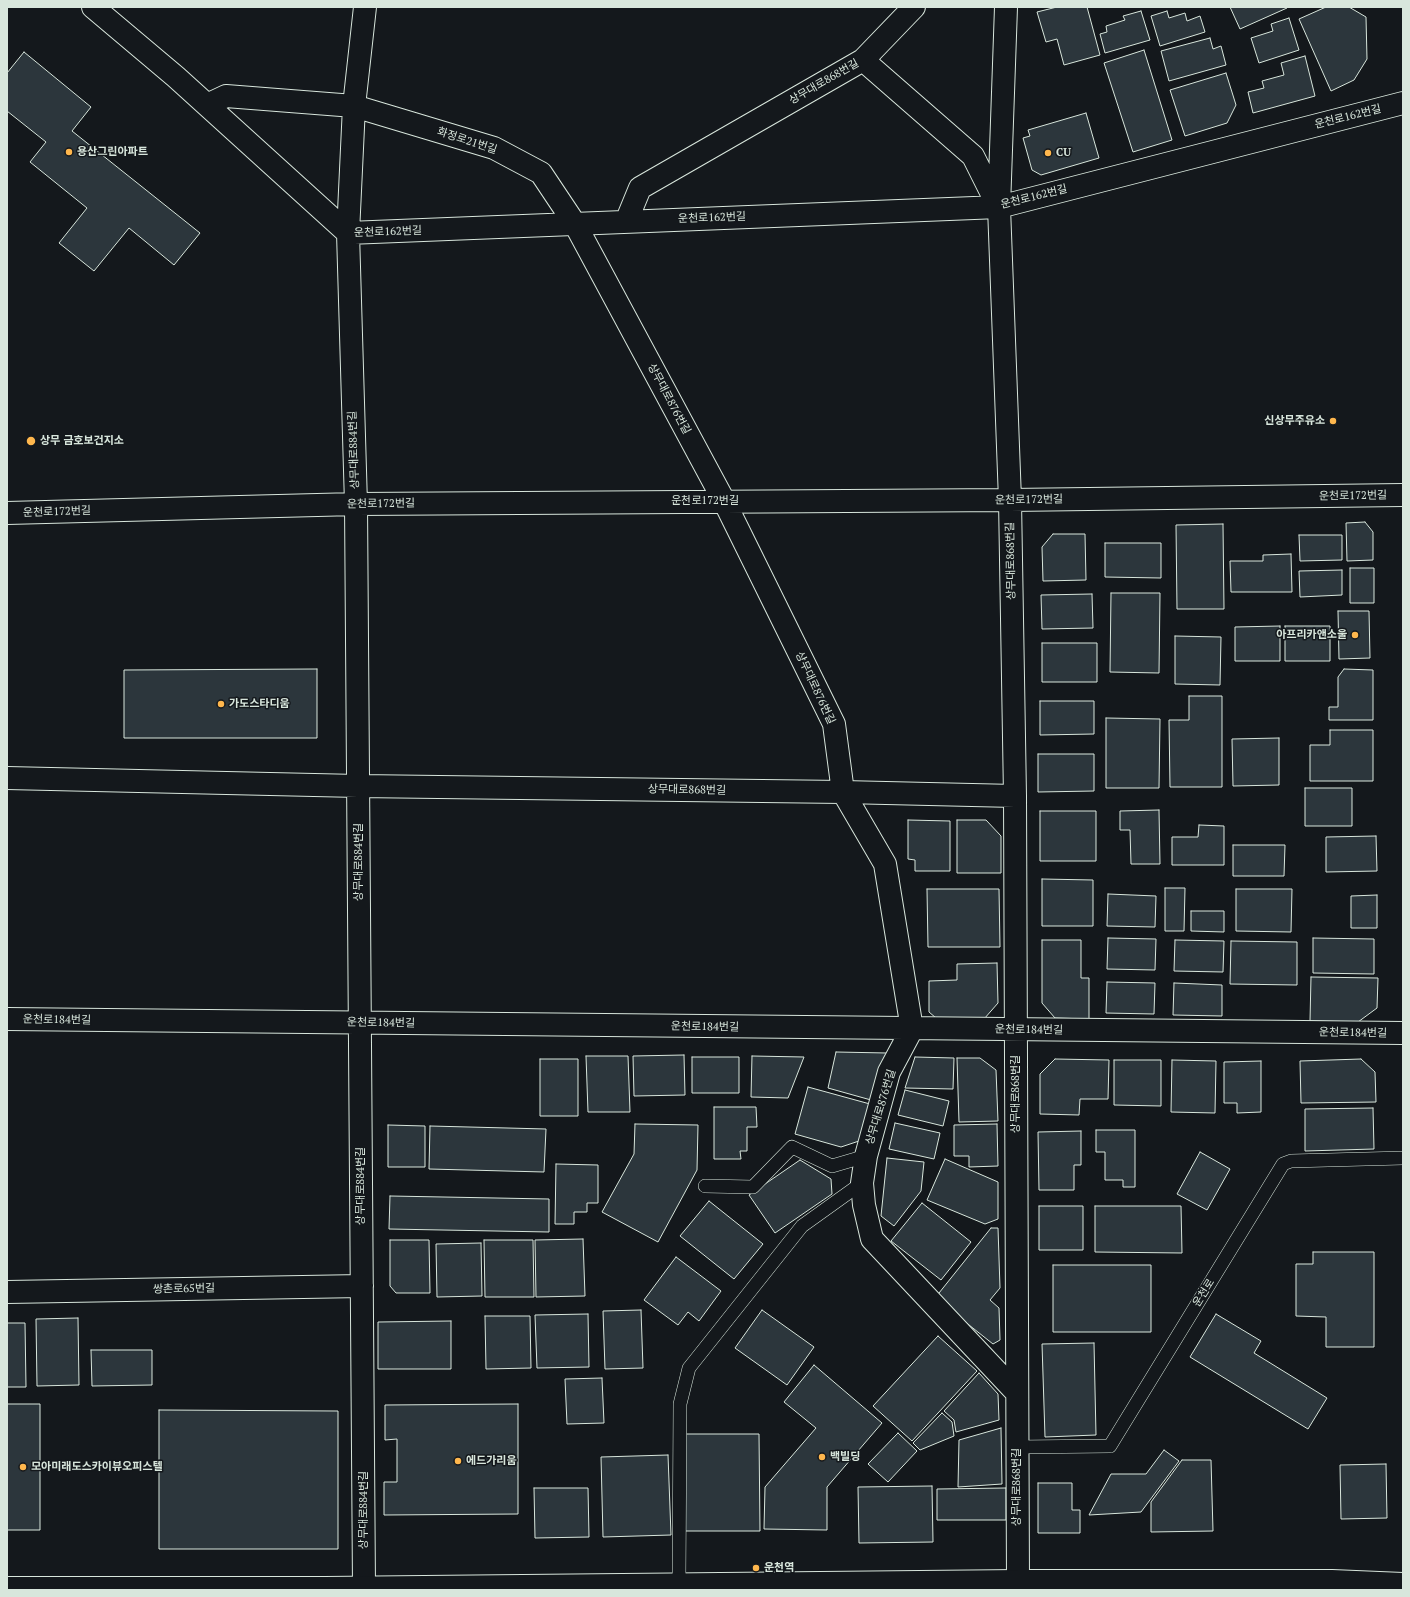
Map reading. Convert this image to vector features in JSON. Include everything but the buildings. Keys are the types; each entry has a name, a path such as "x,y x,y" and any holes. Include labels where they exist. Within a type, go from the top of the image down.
{"street":[{"name":"운천로162번길","path":"93,7 207,105 348,233 999,206 1403,103"},
{"path":"348,233 354,106 365,7"},
{"path":"863,60 914,7"},
{"name":"상무대로868번길","path":"1006,7 999,206 1010,500 1015,796 1018,1581"},
{"name":"상무대로868번길","path":"626,222 640,188 863,60 973,156 999,206"},
{"name":"화정로21번길","path":"207,105 226,96 354,106 494,148 541,173 575,224"},
{"name":"상무대로876번길","path":"575,224 724,501 834,724 843,792 886,864 912,1029 889,1072 866,1156 862,1182"},
{"name":"상무대로884번길","path":"348,233 356,504 364,1586"},
{"name":"운천로172번길","path":"7,514 356,504 1010,500 1403,495"},
{"path":"7,778 358,786"},
{"name":"상무대로868번길","path":"358,786 843,792 1015,796"},
{"name":"운천로184번길","path":"7,1020 1403,1033"},
{"path":"862,1182 864,1205 872,1239 1017,1393"},
{"name":"쌍촌로65번길","path":"7,1292 362,1286"},
{"path":"7,1588 325,1588 364,1586 1018,1581 1332,1581 1403,1584"}],"lane":[{"path":"705,1186 753,1187 792,1147 832,1166 866,1156"},
{"name":"운천로","path":"1017,1447 1110,1446 1282,1164 1291,1161 1403,1158"},
{"path":"679,1584 680,1404 688,1368 802,1226 862,1182"}],"place":[{"name":"용산그린아파트","path":"69,152"},
{"name":"CU","path":"1048,153"},
{"name":"신상무주유소","path":"1333,421"},
{"name":"상무 금호보건지소","path":"31,441"},
{"name":"아프리카앤소울","path":"1355,635"},
{"name":"가도스타디움","path":"221,704"},
{"name":"백빌딩","path":"822,1457"},
{"name":"에드가리움","path":"458,1461"},
{"name":"모아미래도스카이뷰오피스텔","path":"23,1467"},
{"name":"운천역","path":"756,1568"}]}
